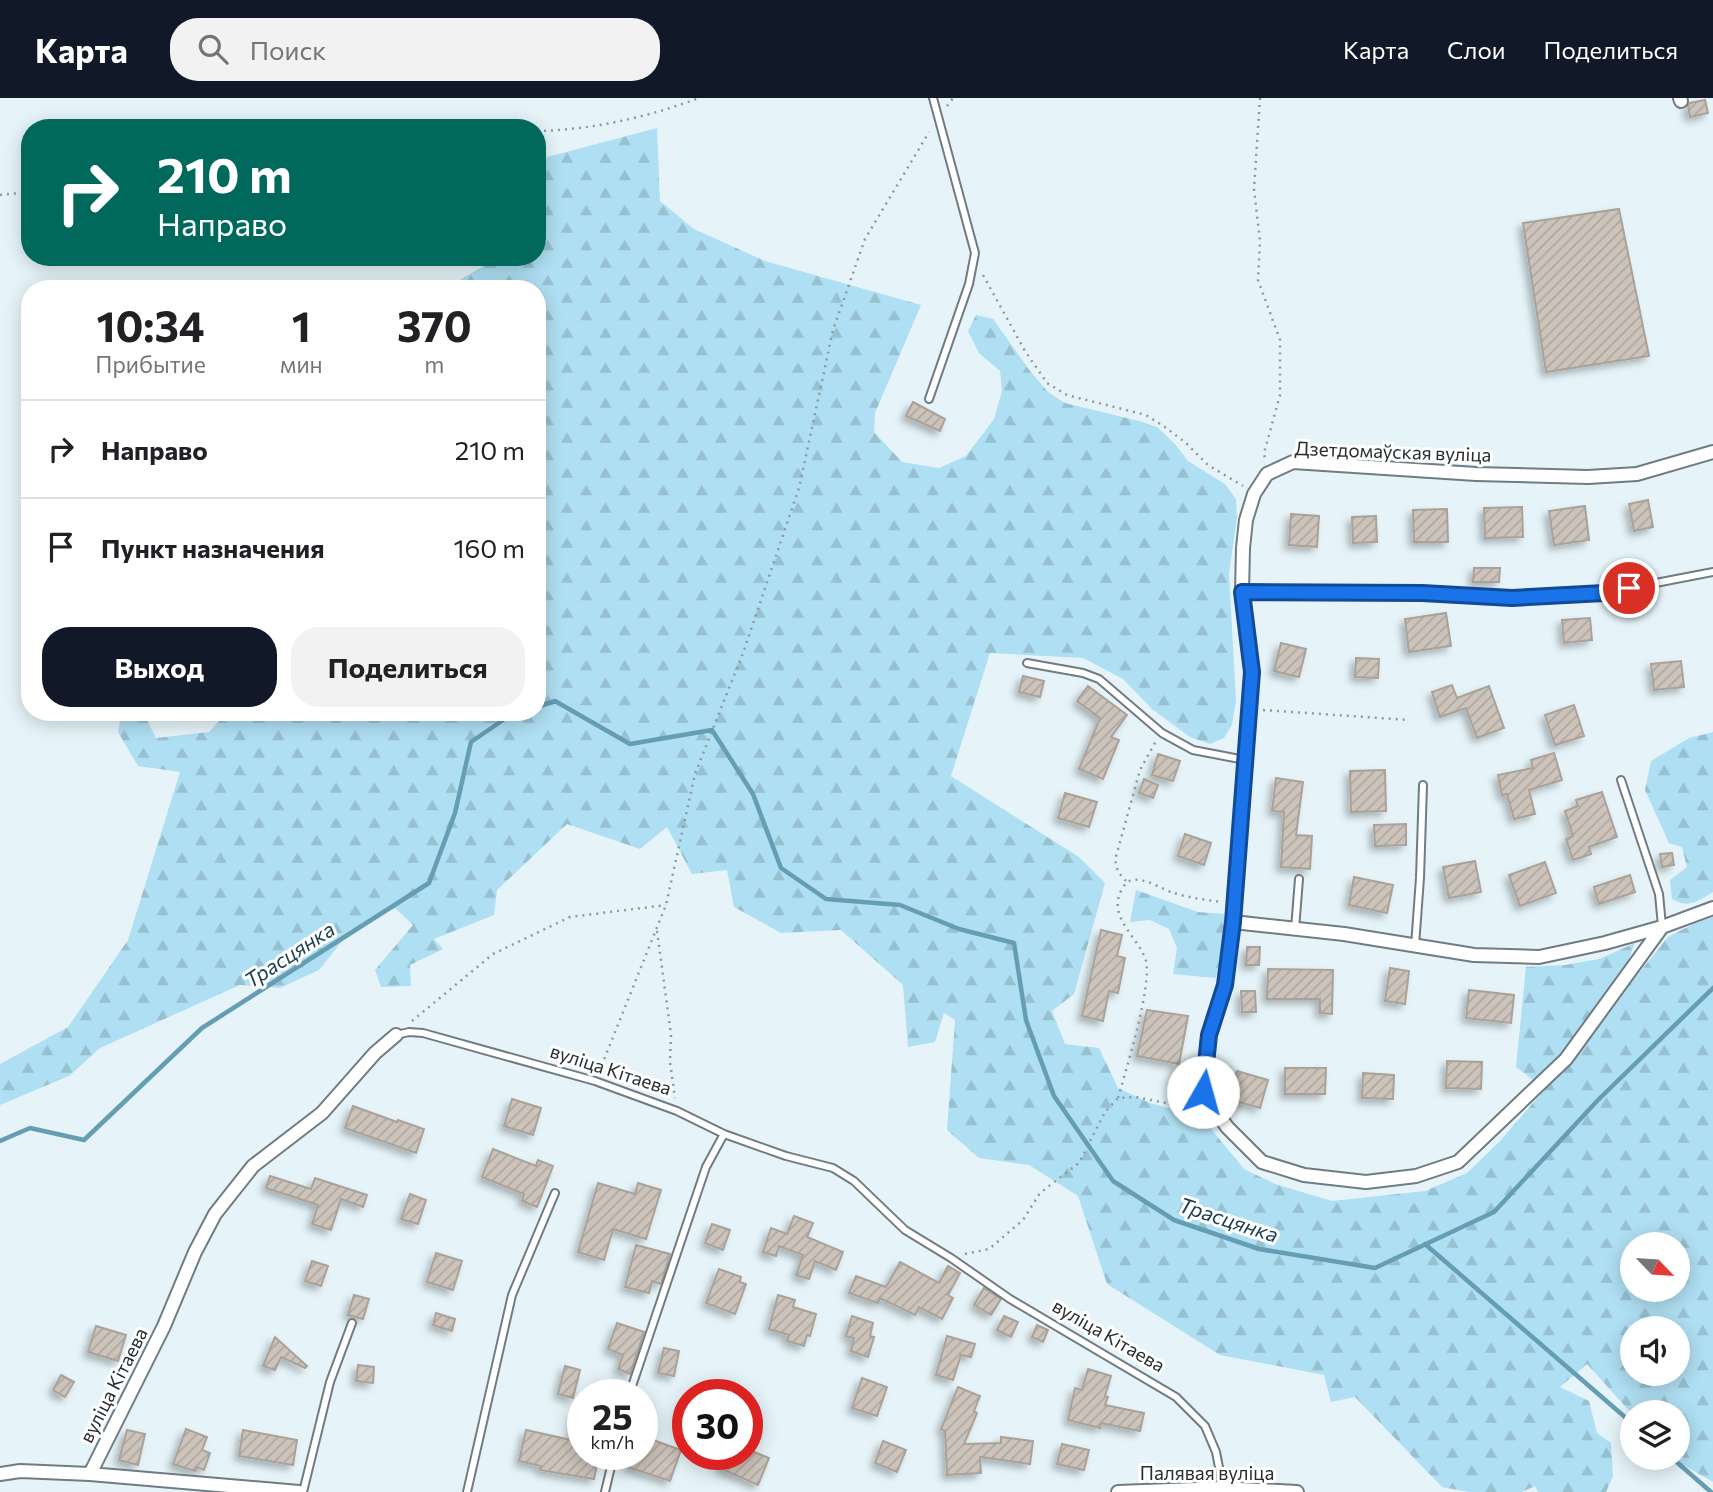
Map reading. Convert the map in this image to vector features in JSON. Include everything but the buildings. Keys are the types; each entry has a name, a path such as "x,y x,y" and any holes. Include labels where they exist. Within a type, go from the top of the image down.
{"street":[{"name":"Дзетдомаўская вуліца","path":"1267,474 1293,462 1476,474 1588,477 1637,474 1713,452"},
{"path":"1267,474 1254,494 1246,520 1242,548 1242,592 1252,672 1233,922 1225,985 1209,1035 1203,1092 1227,1127 1262,1162 1304,1175 1366,1182 1416,1176 1458,1162 1566,1059 1662,927"},
{"path":"1233,922 1474,955 1539,957 1662,927 1713,908"},
{"name":"вуліца Кітаева","path":"90,1474 164,1326 195,1252 215,1214 253,1166 322,1113 375,1053 396,1035"},
{"name":"вуліца Кітаева","path":"0,1474 20,1471 90,1474 301,1492"},
{"name":"Палявая вуліца","path":"1118,1492 1223,1488 1297,1492"}],"lane":[{"path":"929,399 969,284 975,253 933,98"},
{"path":"1242,592 1422,593 1512,598 1604,593 1713,572"},
{"path":"1027,663 1083,673 1099,679 1162,733 1193,750 1245,760"},
{"path":"1620,780 1660,894 1662,927"},
{"path":"1415,946 1423,785"},
{"path":"1295,929 1299,879"},
{"name":"вуліца Кітаева","path":"396,1035 423,1033 595,1081 677,1111 724,1134 786,1156 833,1168 854,1181 905,1230 1010,1299 1176,1396 1205,1426 1216,1452 1223,1488"},
{"path":"634,1379 706,1167 724,1134"},
{"path":"467,1492 513,1294 555,1193"},
{"path":"301,1492 330,1382 352,1324"},
{"path":"605,1492 610,1470"}],"path":[{"path":"546,131 563,131 658,113 699,98"},
{"path":"595,1081 666,905 695,774 743,653 799,488 833,330 865,240 938,117 953,98"},
{"path":"1259,98 1254,189 1260,241 1258,281 1279,340 1280,354 1280,395 1264,453 1267,474"},
{"path":"0,195 21,193"},
{"path":"975,253 985,279 1025,351 1047,383 1067,395 1146,415 1165,426 1208,465 1254,494"},
{"path":"1249,710 1409,720"},
{"path":"1127,882 1118,872 1115,860 1140,770 1162,733"},
{"path":"951,1258 989,1249 1023,1220 1040,1193 1079,1163 1105,1112 1118,1098 1137,1025 1147,964 1140,947 1120,918 1117,902 1127,882 1136,879 1202,900 1235,902"},
{"path":"396,1035 493,954 570,916 666,905"},
{"path":"657,928 671,1034 670,1062 677,1111"},
{"path":"1118,1098 1136,1097 1176,1105 1203,1092"}],"green space":[{"path":"657,128 660,201 694,229 765,261 921,305 875,413 874,432 902,462 939,468 966,456 994,419 1002,391 1000,371 979,353 968,331 976,315 993,319 1048,392 1065,403 1157,427 1188,461 1225,484 1236,499 1237,517 1229,574 1236,700 1232,725 1224,738 1210,744 1190,737 1152,709 1123,679 1083,658 990,653 951,776 1079,857 1105,883 1074,994 1052,1011 1065,1044 1099,1048 1118,1088 1150,1103 1185,1109 1202,1118 1244,1169 1275,1184 1332,1201 1425,1191 1467,1173 1500,1141 1545,1089 1516,1067 1526,967 1565,965 1599,959 1635,943 1625,970 1634,979 1668,937 1713,914 1713,1482 1690,1469 1690,1400 1620,1401 1587,1364 1560,1387 1589,1401 1597,1433 1611,1443 1613,1476 1606,1492 1538,1492 1535,1486 1522,1492 1469,1492 1442,1487 1355,1397 1331,1402 1324,1375 1220,1355 1107,1284 1078,1196 1029,1165 979,1158 947,1130 955,1020 944,1013 935,1042 908,1047 903,985 841,930 781,933 734,907 727,870 692,874 667,827 640,849 567,824 497,890 494,915 434,939 443,949 410,965 411,986 381,987 375,970 413,925 395,908 351,930 319,970 280,988 240,985 100,1048 69,1076 0,1105 0,1064 68,1027 128,940 180,772 138,766 118,732 120,721 148,721 156,738 209,732 219,721 546,721 546,280 460,280 484,266 546,266 547,157"},
{"path":"1713,732 1713,892 1688,904 1672,899 1670,880 1687,867 1682,847 1669,843 1645,790 1651,761 1689,738"},
{"path":"1136,890 1198,912 1224,914 1225,933 1216,978 1173,974 1177,948 1169,929 1150,920 1130,922"}],"waterway":[{"name":"Трасцянка","path":"546,704 555,701 630,744 712,730 753,794 781,868 826,899 900,905 959,929 1014,943 1026,1020 1054,1096 1113,1181 1174,1220 1259,1249 1375,1268 1494,1212 1598,1100 1713,988"},
{"name":"Трасцянка","path":"0,1141 30,1128 84,1140 202,1028 429,883 455,813 471,742 502,721"},
{"path":"1425,1244 1620,1413"},
{"path":"1686,1470 1711,1492"}],"route":[{"path":"1203,1092 1209,1035 1225,985 1233,922 1252,672 1242,592 1422,593 1512,598 1604,593 1629,588"}]}
